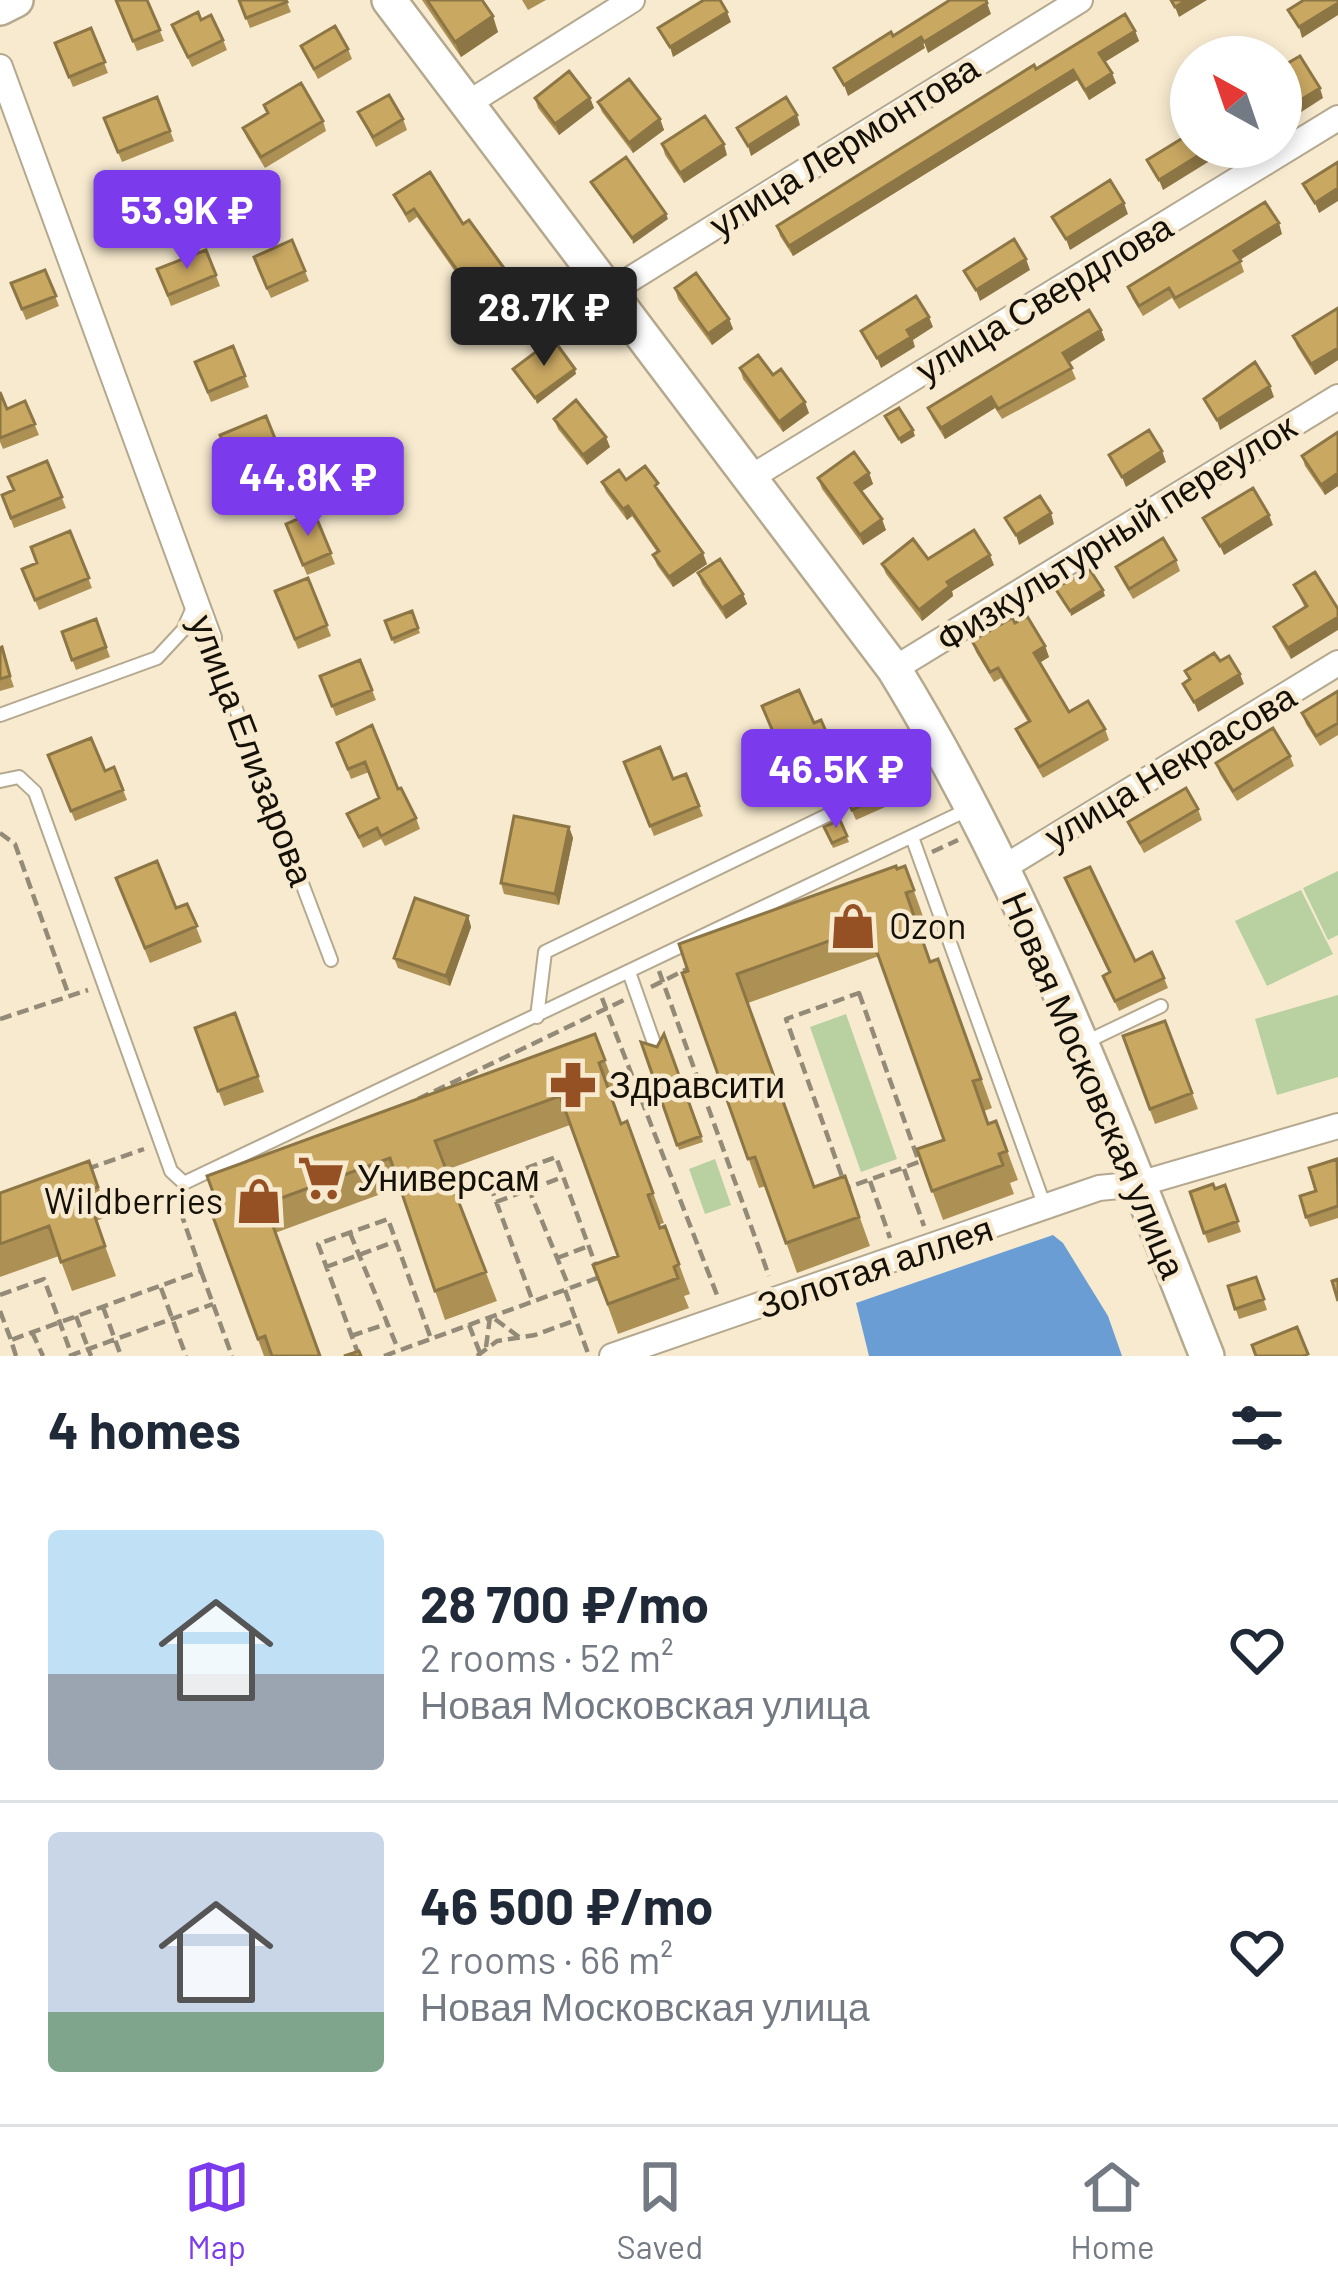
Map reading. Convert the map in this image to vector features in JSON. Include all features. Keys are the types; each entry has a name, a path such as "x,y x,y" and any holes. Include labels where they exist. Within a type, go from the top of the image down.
{"street":[{"path":"0,8 16,0"},
{"name":"Новая Московская улица","path":"389,0 894,669 1003,868 1207,1356"},
{"path":"467,104 632,0"},
{"name":"улица Лермонтова","path":"608,293 1079,0"},
{"name":"улица Елизарова","path":"0,68 209,638"},
{"name":"улица Свердлова","path":"750,478 1338,118"},
{"name":"Физкультурный переулок","path":"894,669 1338,397"},
{"name":"улица Некрасова","path":"1003,868 1338,663"},
{"name":"Золотая аллея","path":"612,1356 1100,1188 1139,1184 1338,1126"}],"lane":[{"path":"0,716 157,658 183,630 196,602"},
{"name":"улица Елизарова","path":"209,638 331,960"},
{"path":"0,781 19,777 35,793 171,1171 184,1183 973,807"},
{"path":"537,1017 545,952 836,812"},
{"path":"912,837 1045,1208"},
{"path":"629,973 654,1043"},
{"path":"1079,1045 1161,1006"}],"path":[{"path":"0,833 15,844 69,996 0,1019"},
{"path":"920,858 958,840"},
{"path":"656,960 778,1301"},
{"path":"412,1102 706,960"},
{"path":"598,988 726,1319"},
{"path":"859,993 920,1162 903,1168 847,1188 786,1019 859,993"},
{"path":"82,1171 143,1149"},
{"path":"387,1356 600,1277 556,1157 489,1181 532,1302"},
{"path":"903,1168 932,1249"},
{"path":"521,1170 589,1356"},
{"path":"496,1202 563,1177"},
{"path":"869,1180 898,1261"},
{"path":"184,1183 181,1213 232,1356"},
{"path":"181,1213 219,1194"},
{"path":"359,1356 318,1244 388,1219 431,1339"},
{"path":"350,1233 387,1324 404,1352"},
{"path":"326,1267 396,1241"},
{"path":"557,1258 589,1246"},
{"path":"10,1340 201,1271"},
{"path":"0,1295 44,1279 71,1356 90,1353 213,1304"},
{"path":"160,1286 183,1355"},
{"path":"103,1306 121,1356"},
{"path":"0,1310 16,1356"},
{"path":"76,1316 90,1353"},
{"path":"491,1317 519,1337"},
{"path":"479,1355 486,1347 491,1317"},
{"path":"486,1347 576,1320"},
{"path":"351,1336 387,1324"},
{"path":"469,1325 479,1355"},
{"path":"32,1332 43,1356"}],"green space":[{"path":"1338,871 1338,935 1328,940 1303,888"},
{"path":"1301,890 1333,954 1267,986 1235,921"},
{"path":"1338,995 1338,1077 1277,1095 1255,1019"},
{"path":"846,1014 897,1159 861,1172 810,1027"},
{"path":"715,1159 731,1205 705,1214 689,1169"}],"water":[{"path":"1053,1235 1063,1243 1108,1316 1122,1356 869,1356 856,1303"}],"building":[{"path":"116,0 147,0 160,30 133,41"},
{"path":"239,0 286,0 287,2 246,18"},
{"path":"427,0 482,0 493,16 455,42"},
{"path":"704,0 720,0 727,12 670,47 658,28"},
{"path":"950,0 987,3 844,85 834,68"},
{"path":"1304,0 1338,3 1299,27 1288,10"},
{"path":"198,12 201,20 211,15 223,40 188,57 172,25"},
{"path":"1125,14 1135,31 1099,53 1112,73 1085,90 1073,70 789,246 777,226 1034,65 1036,69"},
{"path":"335,26 348,49 314,69 301,46"},
{"path":"91,28 105,62 69,77 55,43"},
{"path":"1302,59 1320,88 1302,99"},
{"path":"569,71 590,98 555,124 535,98"},
{"path":"629,79 660,119 629,143 598,102"},
{"path":"301,83 323,121 261,157 243,128 268,113 264,105"},
{"path":"389,95 403,119 373,137 358,112"},
{"path":"157,97 170,131 118,152 104,118"},
{"path":"786,97 797,115 748,146 737,128"},
{"path":"705,116 724,144 680,173 662,144"},
{"path":"1170,146 1170,168 1178,168 1159,180 1147,160"},
{"path":"626,157 666,214 632,238 591,182"},
{"path":"1338,162 1338,188 1315,203 1303,184"},
{"path":"430,172 463,224 469,220 525,297 476,333 456,308 474,294 414,209 406,214 394,195"},
{"path":"1110,180 1124,203 1066,239 1052,217"},
{"path":"130,182 144,215 112,229 98,195"},
{"path":"1265,202 1279,223 1234,251 1241,261 1175,298 1169,288 1139,306 1128,287"},
{"path":"1014,239 1026,259 976,290 964,271"},
{"path":"292,240 305,271 267,288 254,257"},
{"path":"206,250 216,275 168,295 157,269"},
{"path":"45,270 56,296 22,309 11,283"},
{"path":"696,273 729,319 708,334 675,288"},
{"path":"916,296 929,317 907,330 911,337 877,358 861,331"},
{"path":"1338,308 1338,348 1311,364 1293,336"},
{"path":"1089,310 1101,330 1063,353 1072,368 998,409 991,397 941,428 928,408"},
{"path":"553,339 575,369 535,398 513,369"},
{"path":"233,346 245,376 208,392 195,362"},
{"path":"758,355 773,375 781,369 805,402 779,422 740,368"},
{"path":"1255,362 1270,386 1217,420 1204,399"},
{"path":"0,392 7,409 25,401 35,424 0,438"},
{"path":"576,400 606,437 583,455 554,419"},
{"path":"899,408 913,430 899,439 885,416"},
{"path":"266,416 278,446 232,465 220,435"},
{"path":"1149,430 1162,451 1122,477 1109,455"},
{"path":"1338,432 1338,473 1321,485 1302,456"},
{"path":"854,452 869,473 855,483 882,519 860,535 818,478"},
{"path":"47,461 62,497 11,518 2,495 14,490 8,477"},
{"path":"645,466 703,553 669,577 653,555 659,551 628,506 623,509 602,482 619,470 626,480"},
{"path":"1253,488 1269,515 1220,546 1203,518"},
{"path":"1040,496 1051,513 1016,535 1005,518"},
{"path":"314,512 331,553 303,565 286,524"},
{"path":"974,530 990,555 947,582 950,586 919,610 882,564 913,539 928,559"},
{"path":"70,531 89,578 35,600 22,569 37,563 31,547"},
{"path":"1163,538 1176,560 1129,589 1116,567"},
{"path":"720,559 743,594 722,608 698,573"},
{"path":"1090,570 1103,590 1070,611 1055,588"},
{"path":"1315,572 1338,609 1338,617 1288,648 1274,627 1307,606 1294,585"},
{"path":"308,578 327,625 295,639 275,591"},
{"path":"412,611 418,628 392,639 385,621"},
{"path":"1027,616 1045,646 1034,653 1069,712 1088,701 1105,729 1039,767 1016,729 1030,721 998,668 990,672 972,641 1012,618 1015,623"},
{"path":"96,619 106,647 72,660 62,632"},
{"path":"0,648 10,676 0,679"},
{"path":"1214,653 1220,661 1229,656 1240,674 1194,702 1183,684 1190,679 1185,671"},
{"path":"360,660 372,690 332,706 320,676"},
{"path":"799,690 814,723 821,720 831,743 786,762 762,706"},
{"path":"1338,691 1338,723 1316,736 1302,713"},
{"path":"372,725 398,789 416,818 381,836 377,828 359,837 347,814 379,798 365,762 348,769 337,743"},
{"path":"1273,728 1290,756 1233,791 1216,763"},
{"path":"91,738 105,771 114,767 123,790 71,811 48,755"},
{"path":"660,747 673,779 686,774 699,806 650,826 624,762"},
{"path":"879,768 890,792 852,810 841,786"},
{"path":"1186,788 1198,809 1140,843 1128,822"},
{"path":"514,816 569,827 555,894 501,883"},
{"path":"840,820 847,836 832,843 824,827"},
{"path":"157,861 176,908 187,904 197,926 145,948 116,878"},
{"path":"905,866 914,890 906,893 930,962 938,959 981,1079 973,1081 988,1124 996,1121 1007,1151 999,1154 1003,1165 932,1191 917,1149 944,1140 868,927 737,974 814,1187 845,1176 859,1217 786,1243 755,1157 748,1159 682,973 688,971 679,944"},
{"path":"1090,867 1135,961 1152,952 1164,978 1115,1001 1103,976 1110,972 1065,878"},
{"path":"415,898 468,916 446,976 394,958"},
{"path":"235,1013 258,1076 218,1091 195,1028"},
{"path":"1165,1021 1192,1093 1150,1109 1123,1036"},
{"path":"595,1034 605,1060 599,1063 621,1124 627,1121 653,1193 648,1195 660,1228 665,1226 679,1264 674,1267 678,1278 608,1304 593,1265 618,1256 560,1096 435,1141 486,1272 435,1291 390,1158 265,1204 320,1356 272,1356 265,1336 258,1339 209,1206 217,1203 207,1176"},
{"path":"664,1034 701,1136 677,1145 641,1042 657,1047"},
{"path":"1337,1159 1338,1206 1306,1217 1300,1196 1316,1191 1309,1168"},
{"path":"89,1161 98,1187 86,1191 105,1246 61,1262 49,1226 0,1244 0,1193"},
{"path":"1213,1184 1215,1189 1225,1185 1238,1221 1204,1233 1190,1192"},
{"path":"1256,1277 1264,1299 1235,1309 1228,1286"},
{"path":"1297,1327 1308,1354 1256,1356 1252,1345"}],"place":[{"name":"Ozon","path":"853,926"},
{"name":"Здравсити","path":"573,1085"},
{"name":"Универсам","path":"321,1178"},
{"name":"Wildberries","path":"259,1201"}]}
